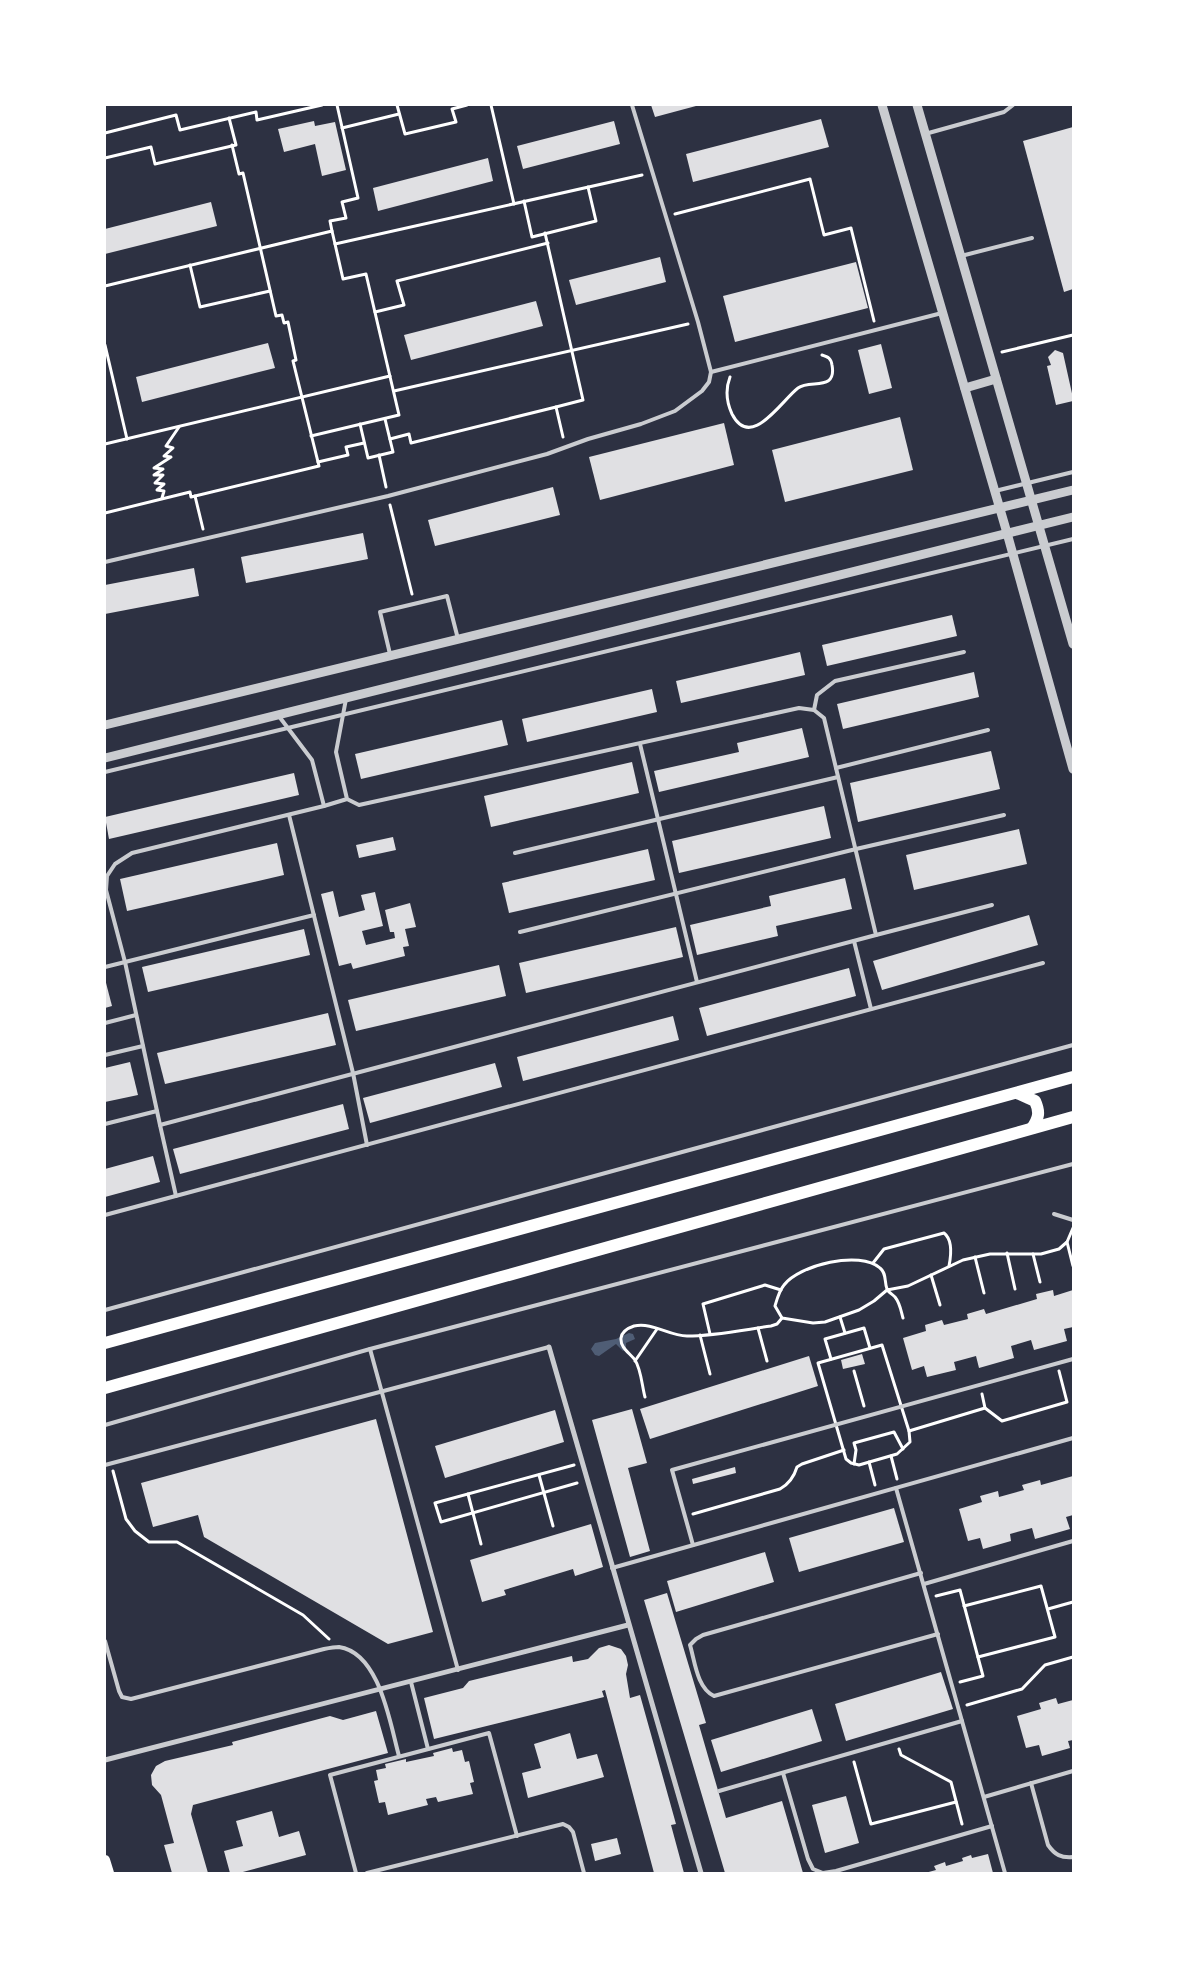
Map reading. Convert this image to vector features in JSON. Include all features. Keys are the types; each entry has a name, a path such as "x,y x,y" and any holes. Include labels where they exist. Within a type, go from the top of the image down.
{"main road":[{"path":"105,1343 1073,1077"},
{"path":"1017,1093 1035,1101 1038,1109 1038,1119 1032,1128"},
{"path":"107,1385 1072,1118"},
{"path":"105,1860 109,1873"}],"street":[{"path":"882,105 1013,553 1073,768"},
{"path":"917,105 1073,644"},
{"path":"965,388 996,379"},
{"path":"105,725 1073,490"},
{"path":"105,758 1073,517"},
{"path":"549,1347 701,1873"},
{"path":"105,1760 628,1625"}],"lane":[{"path":"105,562 388,496 538,457 588,439 641,424 675,411 702,391 709,382 712,372 632,105"},
{"path":"925,134 1004,112 1013,105"},
{"path":"961,256 1032,238"},
{"path":"712,372 943,312"},
{"path":"995,491 1073,472"},
{"path":"105,772 1073,539"},
{"path":"390,656 380,612 447,596 458,639"},
{"path":"814,710 817,695 835,682 964,652"},
{"path":"346,698 336,752 347,799"},
{"path":"176,1196 125,962 106,890 106,876 115,864 132,853 347,799 359,805 799,708 814,710 824,718 876,935"},
{"path":"278,715 312,760 324,806"},
{"path":"836,768 988,730"},
{"path":"640,744 697,982"},
{"path":"515,853 838,778"},
{"path":"289,815 353,1073 367,1145"},
{"path":"520,932 856,849 1004,815"},
{"path":"160,1125 992,905"},
{"path":"105,967 314,915"},
{"path":"854,941 871,1009"},
{"path":"105,1215 1043,963"},
{"path":"105,1023 136,1015"},
{"path":"105,1310 1073,1045"},
{"path":"105,1055 143,1046"},
{"path":"105,1124 157,1111"},
{"path":"105,1425 370,1349 1073,1164"},
{"path":"1054,1214 1073,1220"},
{"path":"105,1465 381,1390 549,1347"},
{"path":"370,1349 458,1670"},
{"path":"692,1545 672,1470 1073,1359"},
{"path":"612,1568 1073,1438"},
{"path":"898,1487 1005,1873"},
{"path":"924,1584 1073,1541"},
{"path":"921,1573 703,1636 696,1639 690,1645 703,1686 707,1692 714,1696 938,1634"},
{"path":"105,1641 119,1691 122,1697 131,1699 324,1649 339,1647 353,1652 366,1663 381,1689 399,1756"},
{"path":"411,1682 428,1749"},
{"path":"719,1792 962,1721"},
{"path":"356,1873 330,1774 490,1733 516,1836"},
{"path":"984,1797 1073,1770"},
{"path":"783,1772 808,1859 813,1869 823,1873 836,1872 992,1826"},
{"path":"1030,1783 1048,1845 1054,1853 1063,1858 1073,1857"},
{"path":"366,1873 563,1824 573,1832 584,1873"}],"path":[{"path":"105,132 176,115 180,130 256,112 257,120 322,105"},
{"path":"311,436 399,415 366,274 343,279 330,221 346,218 342,202 358,198 337,105"},
{"path":"397,105 404,134 456,122 452,109 467,105"},
{"path":"491,105 514,204"},
{"path":"342,128 399,114"},
{"path":"105,158 151,147 154,164 236,144 230,118"},
{"path":"105,513 190,492 191,497 319,466 293,361 296,360 288,322 284,323 282,315 276,316 243,173 239,174 232,145"},
{"path":"335,244 653,172"},
{"path":"666,216 810,179 824,234 851,228 876,329"},
{"path":"524,202 532,237 596,221 588,187"},
{"path":"105,286 332,231"},
{"path":"390,439 409,434 411,443 583,400 545,233"},
{"path":"375,312 404,305 397,281 548,244"},
{"path":"190,265 200,307 270,291"},
{"path":"394,391 698,322"},
{"path":"989,355 1073,335"},
{"path":"105,345 127,439"},
{"path":"730,367 726,394 736,421 745,428 771,418 778,408 801,386 826,383 833,373 832,361 824,355 817,356"},
{"path":"105,444 390,376"},
{"path":"556,407 566,447"},
{"path":"360,424 368,458 393,452 385,418"},
{"path":"162,499 164,491 157,490 164,484 155,483 163,475 154,475 163,469 154,468 171,457 164,456 173,448 166,446 179,427"},
{"path":"318,462 348,455 346,447 364,443"},
{"path":"379,455 414,604"},
{"path":"195,496 205,539"},
{"path":"782,1318 813,1323 824,1322 866,1306 887,1290 908,1286 949,1266 975,1257 1007,1253 1033,1254 1059,1249 1066,1242 1073,1228"},
{"path":"873,1263 884,1249 944,1233 947,1236 950,1250 949,1266"},
{"path":"1066,1242 1073,1266"},
{"path":"1007,1253 1016,1289"},
{"path":"1033,1254 1040,1282"},
{"path":"975,1257 984,1293"},
{"path":"782,1318 775,1306 784,1284 813,1266 847,1260 873,1263 880,1268 885,1275 887,1290 900,1305 904,1318"},
{"path":"932,1275 940,1305"},
{"path":"710,1334 702,1304 764,1286 781,1290"},
{"path":"840,1317 845,1333"},
{"path":"645,1397 635,1361 624,1349 621,1342 621,1336 625,1330 635,1326 645,1326 677,1335 700,1335 758,1328 777,1324 782,1318"},
{"path":"758,1328 766,1361"},
{"path":"831,1359 825,1339 845,1333 864,1328 870,1348"},
{"path":"635,1361 657,1329"},
{"path":"700,1335 710,1374"},
{"path":"882,1345 909,1431 910,1442 891,1456 859,1465 846,1460 818,1363 870,1348 882,1345"},
{"path":"909,1431 985,1408 1002,1420 1068,1402 1058,1363"},
{"path":"854,1371 867,1416"},
{"path":"854,1464 856,1450 854,1443 894,1432 903,1449"},
{"path":"685,1516 780,1489 788,1484 795,1474 797,1467 844,1450"},
{"path":"891,1456 898,1487"},
{"path":"869,1462 878,1493"},
{"path":"582,1463 436,1503 441,1522 587,1480"},
{"path":"110,1464 126,1519 135,1531 149,1542 177,1542 302,1615 339,1647"},
{"path":"539,1475 553,1526"},
{"path":"468,1494 481,1544"},
{"path":"964,1606 1041,1586 1048,1609 1055,1637 978,1657"},
{"path":"928,1599 960,1590 983,1676 952,1684"},
{"path":"1048,1609 1073,1602"},
{"path":"958,1707 1022,1689 1045,1665 1073,1657"},
{"path":"896,1739 901,1755 950,1782 966,1834"},
{"path":"852,1752 871,1824 956,1802"}],"water":[{"path":"629,1333 633,1334 635,1339 626,1343 626,1349 623,1351 616,1344 599,1356 595,1355 591,1349 595,1343 616,1339"}],"building":[{"path":"651,105 696,105 696,106 655,117"},
{"path":"821,119 829,147 693,182 686,154"},
{"path":"314,121 315,126 335,122 346,170 322,176 315,144 284,152 278,129"},
{"path":"614,121 620,144 523,169 517,146"},
{"path":"1073,127 1073,289 1064,292 1023,141"},
{"path":"488,158 493,181 378,211 373,188"},
{"path":"211,202 217,226 105,254 105,229"},
{"path":"660,257 666,282 576,305 569,280"},
{"path":"856,262 868,308 735,342 723,296"},
{"path":"536,301 543,326 411,360 404,335"},
{"path":"268,343 275,368 142,402 136,377"},
{"path":"881,344 892,388 869,394 858,350"},
{"path":"1055,350 1063,353 1073,398 1073,401 1056,405 1047,366 1051,365 1048,357"},
{"path":"900,417 913,470 785,502 772,450"},
{"path":"724,423 734,465 600,500 589,457"},
{"path":"553,487 560,515 435,546 428,520"},
{"path":"363,533 368,559 246,583 241,557"},
{"path":"194,568 199,596 105,614 105,585"},
{"path":"952,615 957,636 827,666 822,645"},
{"path":"800,652 805,675 681,703 676,681"},
{"path":"974,672 979,697 843,729 837,704"},
{"path":"652,689 657,712 527,742 522,719"},
{"path":"502,720 508,745 361,779 355,754"},
{"path":"802,728 809,757 659,792 654,771 739,752 737,743"},
{"path":"991,751 1000,789 858,822 850,783"},
{"path":"632,762 639,793 491,827 484,796"},
{"path":"294,773 299,795 109,839 105,817"},
{"path":"824,806 831,838 679,873 672,841"},
{"path":"1019,829 1027,864 914,890 906,855"},
{"path":"393,837 396,850 359,858 356,845"},
{"path":"277,843 284,875 127,911 120,879"},
{"path":"648,849 655,880 509,913 502,883"},
{"path":"845,878 852,909 776,926 778,936 697,955 690,925 771,906 769,896"},
{"path":"333,891 339,917 365,910 361,895 375,892 383,926 362,931 366,945 395,938 394,932 390,932 385,910 410,903 416,927 405,929 409,946 403,947 405,956 353,969 351,963 339,966 321,894"},
{"path":"1029,915 1038,945 882,990 873,961"},
{"path":"676,927 683,957 526,993 519,963"},
{"path":"304,929 310,955 148,992 142,967"},
{"path":"499,965 506,996 356,1031 348,1000"},
{"path":"849,968 856,996 707,1036 699,1008"},
{"path":"105,979 112,1006 105,1008"},
{"path":"328,1013 336,1045 165,1084 157,1053"},
{"path":"673,1016 679,1040 523,1081 517,1057"},
{"path":"130,1062 138,1095 105,1102 105,1068"},
{"path":"495,1063 502,1087 370,1123 363,1098"},
{"path":"343,1104 349,1129 180,1174 173,1149"},
{"path":"153,1156 160,1182 105,1197 105,1169"},
{"path":"1053,1290 1054,1296 1073,1290 1073,1327 1064,1329 1067,1341 1034,1350 1031,1340 1011,1346 1014,1358 979,1368 976,1356 954,1362 956,1370 927,1377 924,1366 912,1370 903,1338 926,1331 925,1325 942,1320 944,1325 968,1319 967,1314 984,1309 986,1314 1037,1299 1036,1294"},
{"path":"862,1354 865,1364 843,1369 841,1360"},
{"path":"809,1356 818,1386 650,1439 640,1409"},
{"path":"632,1409 647,1463 628,1468 650,1551 630,1557 592,1420"},
{"path":"555,1410 564,1442 445,1478 435,1446"},
{"path":"376,1419 433,1632 388,1644 204,1537 198,1515 153,1527 141,1483"},
{"path":"735,1467 736,1473 693,1484 692,1479"},
{"path":"1073,1476 1073,1515 1066,1517 1070,1529 1035,1539 1032,1528 1010,1534 1011,1541 983,1549 980,1538 968,1541 959,1509 982,1502 980,1496 998,1491 999,1497 1024,1490 1022,1485 1040,1480 1041,1485"},
{"path":"894,1508 904,1542 799,1572 789,1538"},
{"path":"591,1524 603,1567 575,1576 573,1569 504,1590 506,1595 482,1602 470,1560"},
{"path":"765,1552 774,1582 676,1612 667,1581"},
{"path":"667,1593 706,1723 699,1725 726,1818 782,1801 803,1873 725,1873 644,1600"},
{"path":"609,1645 621,1649 626,1656 628,1665 626,1674 630,1698 640,1695 676,1824 671,1825 684,1873 654,1873 605,1690 602,1691 604,1697 434,1739 424,1698 463,1688 469,1681 572,1656 573,1662 588,1659 599,1648"},
{"path":"941,1672 953,1709 846,1741 835,1704"},
{"path":"1056,1698 1058,1704 1073,1700 1073,1740 1068,1741 1070,1748 1042,1756 1039,1745 1026,1748 1017,1716 1041,1709 1039,1703"},
{"path":"812,1709 822,1741 721,1772 711,1740"},
{"path":"376,1711 388,1753 193,1805 191,1814 208,1873 172,1873 164,1845 174,1843 161,1795 152,1785 151,1775 156,1766 165,1761 233,1745 232,1742 330,1716 343,1720"},
{"path":"570,1733 577,1759 597,1754 604,1777 528,1798 522,1773 541,1768 534,1744"},
{"path":"452,1748 453,1752 462,1750 465,1762 469,1761 474,1782 470,1783 473,1794 438,1802 436,1797 426,1799 428,1805 388,1815 385,1802 379,1803 374,1781 378,1780 376,1770 386,1768 385,1764 406,1759 406,1762 434,1756 433,1753"},
{"path":"846,1796 859,1843 825,1853 812,1805"},
{"path":"272,1811 279,1837 299,1831 306,1855 239,1873 230,1873 224,1851 243,1846 236,1821"},
{"path":"617,1838 621,1854 595,1861 591,1844"},
{"path":"988,1854 993,1873 925,1873 936,1870 934,1866 945,1862 946,1866 963,1861 962,1858 971,1855 972,1858"}]}
